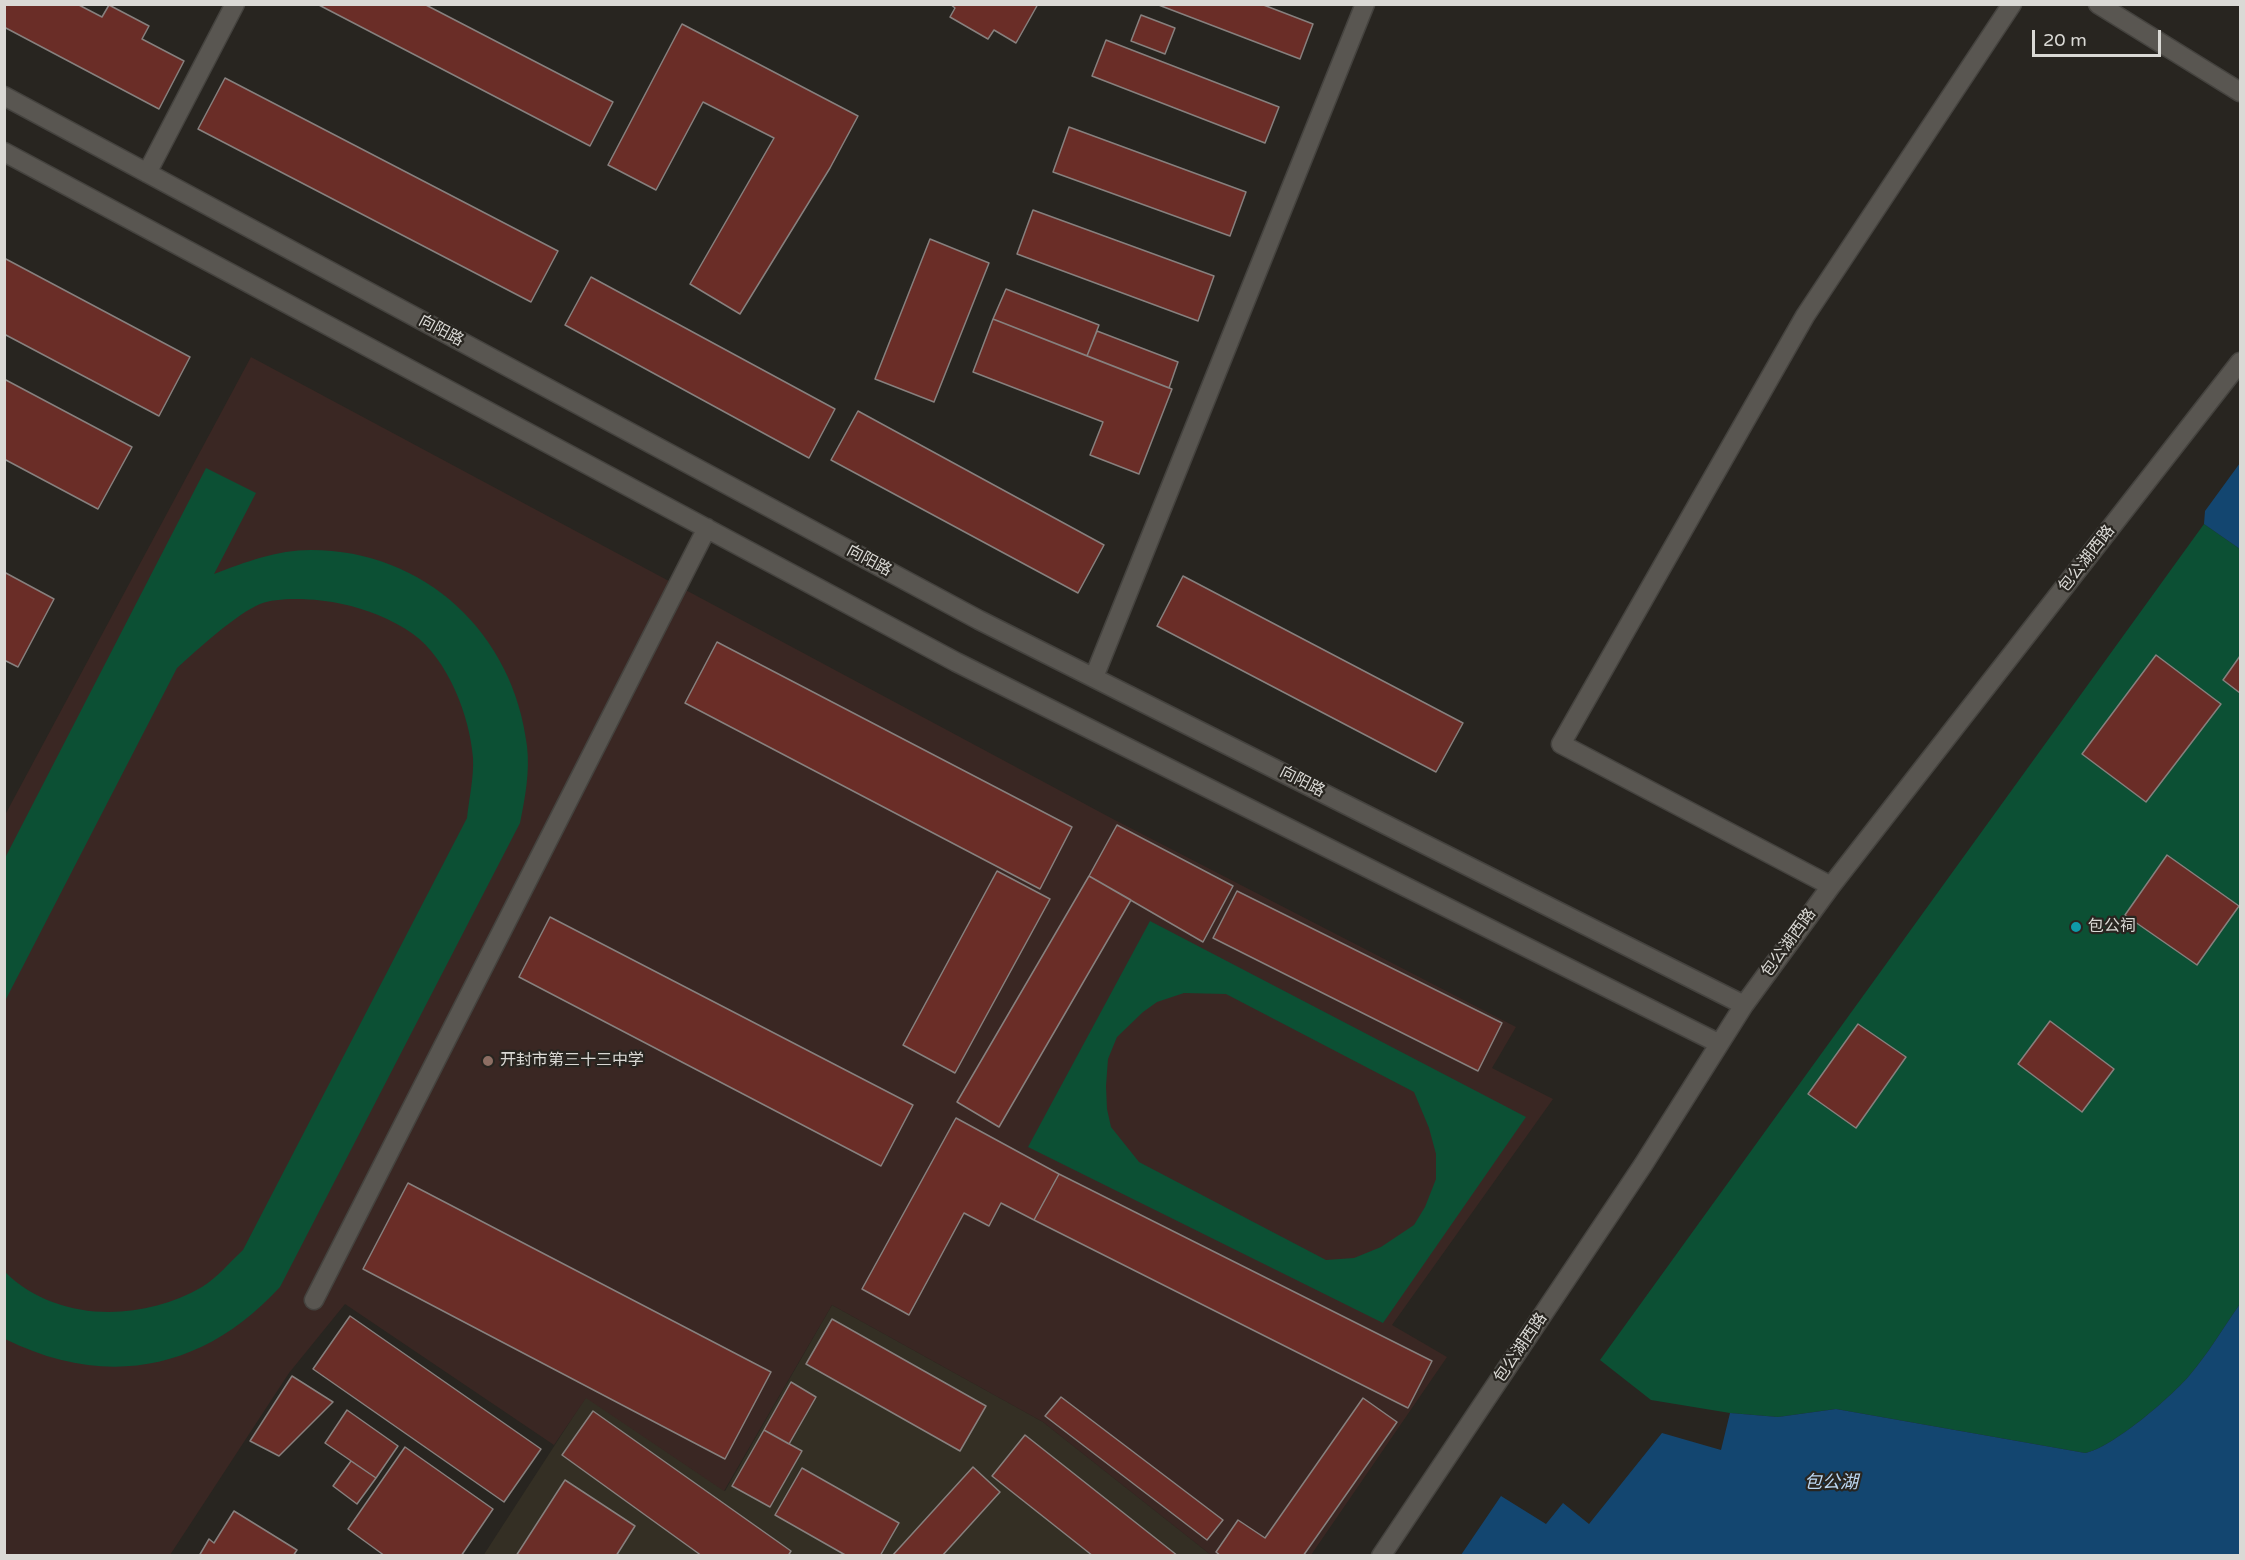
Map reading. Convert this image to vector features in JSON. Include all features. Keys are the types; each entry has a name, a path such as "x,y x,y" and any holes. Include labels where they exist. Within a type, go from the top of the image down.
{"street":[{"path":"147,173 235,4"},
{"path":"1094,677 1365,4"},
{"path":"1831,886 1561,744 1805,316 2012,4"},
{"path":"2098,4 2241,93"},
{"name":"向阳路","path":"4,96 968,614 1744,1005"},
{"path":"4,152 956,662 1718,1043"},
{"name":"包公湖西路","path":"1381,1556 1643,1165 1744,1005 1831,886 2241,362"},
{"path":"314,1300 707,528"}],"shaded area":[{"name":"开封市第三十三中学","path":"251,357 1111,818 1516,1027 1492,1068 1553,1099 1392,1325 1447,1357 1311,1555 1211,1555 1043,1422 832,1305 724,1491 586,1398 554,1445 345,1304 289,1373 170,1555 5,1556 5,815"},
{"path":"832,1305 1043,1422 1211,1555 483,1556 586,1397 725,1491"}],"green space":[{"path":"206,468 256,493 214,574 286,552 311,550 352,554 391,565 426,582 457,606 483,635 504,668 519,705 528,756 525,795 520,823 280,1287 250,1315 219,1338 186,1354 152,1363 116,1367 80,1364 43,1355 5,1339 5,1272 26,1289 49,1301 100,1312 153,1307 202,1287 223,1270 243,1250 467,818 473,758 467,725 447,673 426,645 413,634 379,615 351,606 301,599 268,601 260,604 228,624 177,668 5,1001 5,858"},
{"name":"包公祠","path":"2204,524 2240,549 2240,1304 2203,1359 2180,1385 2155,1409 2125,1432 2110,1442 2085,1453 1836,1409 1778,1417 1730,1413 1651,1400 1600,1360"},
{"path":"1150,921 1526,1117 1383,1323 1028,1147","holes":["1184,993 1226,994 1414,1092 1429,1128 1436,1154 1436,1179 1425,1207 1414,1225 1381,1247 1354,1258 1326,1260 1139,1162 1111,1127 1107,1109 1108,1059 1117,1037 1157,1002"]}],"water":[{"path":"2240,463 2240,549 2204,524 2205,511"},
{"name":"包公湖","path":"2240,1304 2240,1555 1461,1555 1501,1496 1546,1524 1563,1503 1589,1524 1662,1433 1721,1450 1730,1413 1778,1417 1836,1409 2085,1453 2110,1442 2125,1432 2155,1409 2180,1385 2203,1359"}],"building":[{"path":"4,4 77,4 102,17 109,5 149,26 142,39 184,61 159,109 4,27"},
{"path":"317,4 424,4 613,102 590,146"},
{"path":"950,4 1038,4 1016,43 994,30 988,39 950,17 955,8"},
{"path":"1156,4 1261,4 1313,24 1300,59"},
{"path":"1141,15 1175,28 1165,54 1131,41"},
{"path":"682,24 858,116 830,168 740,314 690,284 774,138 703,102 656,190 608,165"},
{"path":"1106,40 1279,107 1265,143 1092,76"},
{"path":"225,78 558,251 531,302 198,129"},
{"path":"1069,127 1246,192 1230,236 1053,172"},
{"path":"1033,210 1214,276 1198,321 1017,254"},
{"path":"930,239 989,263 934,402 875,379"},
{"path":"4,258 190,357 159,416 4,334"},
{"path":"591,277 835,409 809,458 565,325"},
{"path":"1006,289 1099,325 1087,356 993,319"},
{"path":"993,319 1172,389 1139,474 1090,455 1103,422 973,372"},
{"path":"1097,331 1178,362 1169,388 1087,356"},
{"path":"4,379 132,447 98,509 4,459"},
{"path":"858,411 1104,545 1078,593 831,460"},
{"path":"4,572 54,599 18,667 4,660"},
{"path":"1183,576 1463,723 1436,772 1157,626"},
{"path":"717,642 1072,827 1040,889 685,703"},
{"path":"2156,655 2221,704 2146,802 2082,754"},
{"path":"2240,656 2240,693 2223,680"},
{"path":"1117,825 1233,886 1203,942 1089,876"},
{"path":"2167,855 2239,906 2197,965 2125,915"},
{"path":"997,871 1050,899 955,1073 903,1045"},
{"path":"1089,876 1131,900 999,1127 957,1102"},
{"path":"1237,891 1502,1023 1478,1071 1213,938"},
{"path":"550,917 913,1105 881,1166 519,977"},
{"path":"2050,1021 2114,1069 2082,1112 2018,1064"},
{"path":"1858,1024 1906,1057 1856,1128 1808,1094"},
{"path":"956,1118 1059,1174 1034,1220 1001,1203 989,1226 964,1213 909,1315 862,1289"},
{"path":"1059,1174 1432,1361 1408,1408 1034,1220"},
{"path":"408,1183 771,1372 725,1459 363,1269"},
{"path":"350,1316 541,1449 504,1502 313,1369"},
{"path":"832,1319 986,1406 960,1451 806,1364"},
{"path":"292,1376 333,1402 279,1456 250,1441"},
{"path":"791,1382 816,1397 789,1444 764,1430"},
{"path":"1061,1397 1223,1520 1207,1540 1045,1416"},
{"path":"1363,1398 1397,1422 1303,1556 1221,1556 1216,1552 1238,1520 1265,1538"},
{"path":"347,1410 398,1446 376,1478 325,1443"},
{"path":"593,1411 791,1551 788,1556 702,1556 562,1455"},
{"path":"764,1430 802,1451 770,1507 732,1486"},
{"path":"1025,1435 1178,1556 1093,1556 992,1476"},
{"path":"405,1447 493,1509 461,1556 385,1556 348,1529"},
{"path":"351,1461 376,1478 357,1504 333,1486"},
{"path":"973,1467 1000,1492 942,1556 892,1556"},
{"path":"802,1468 899,1523 880,1556 847,1556 775,1515"},
{"path":"565,1480 635,1526 616,1556 516,1556"},
{"path":"234,1511 297,1550 293,1556 199,1556 209,1539 214,1543"}],"place":[{"name":"包公祠","path":"2076,927"},
{"name":"开封市第三十三中学","path":"488,1061"}]}
